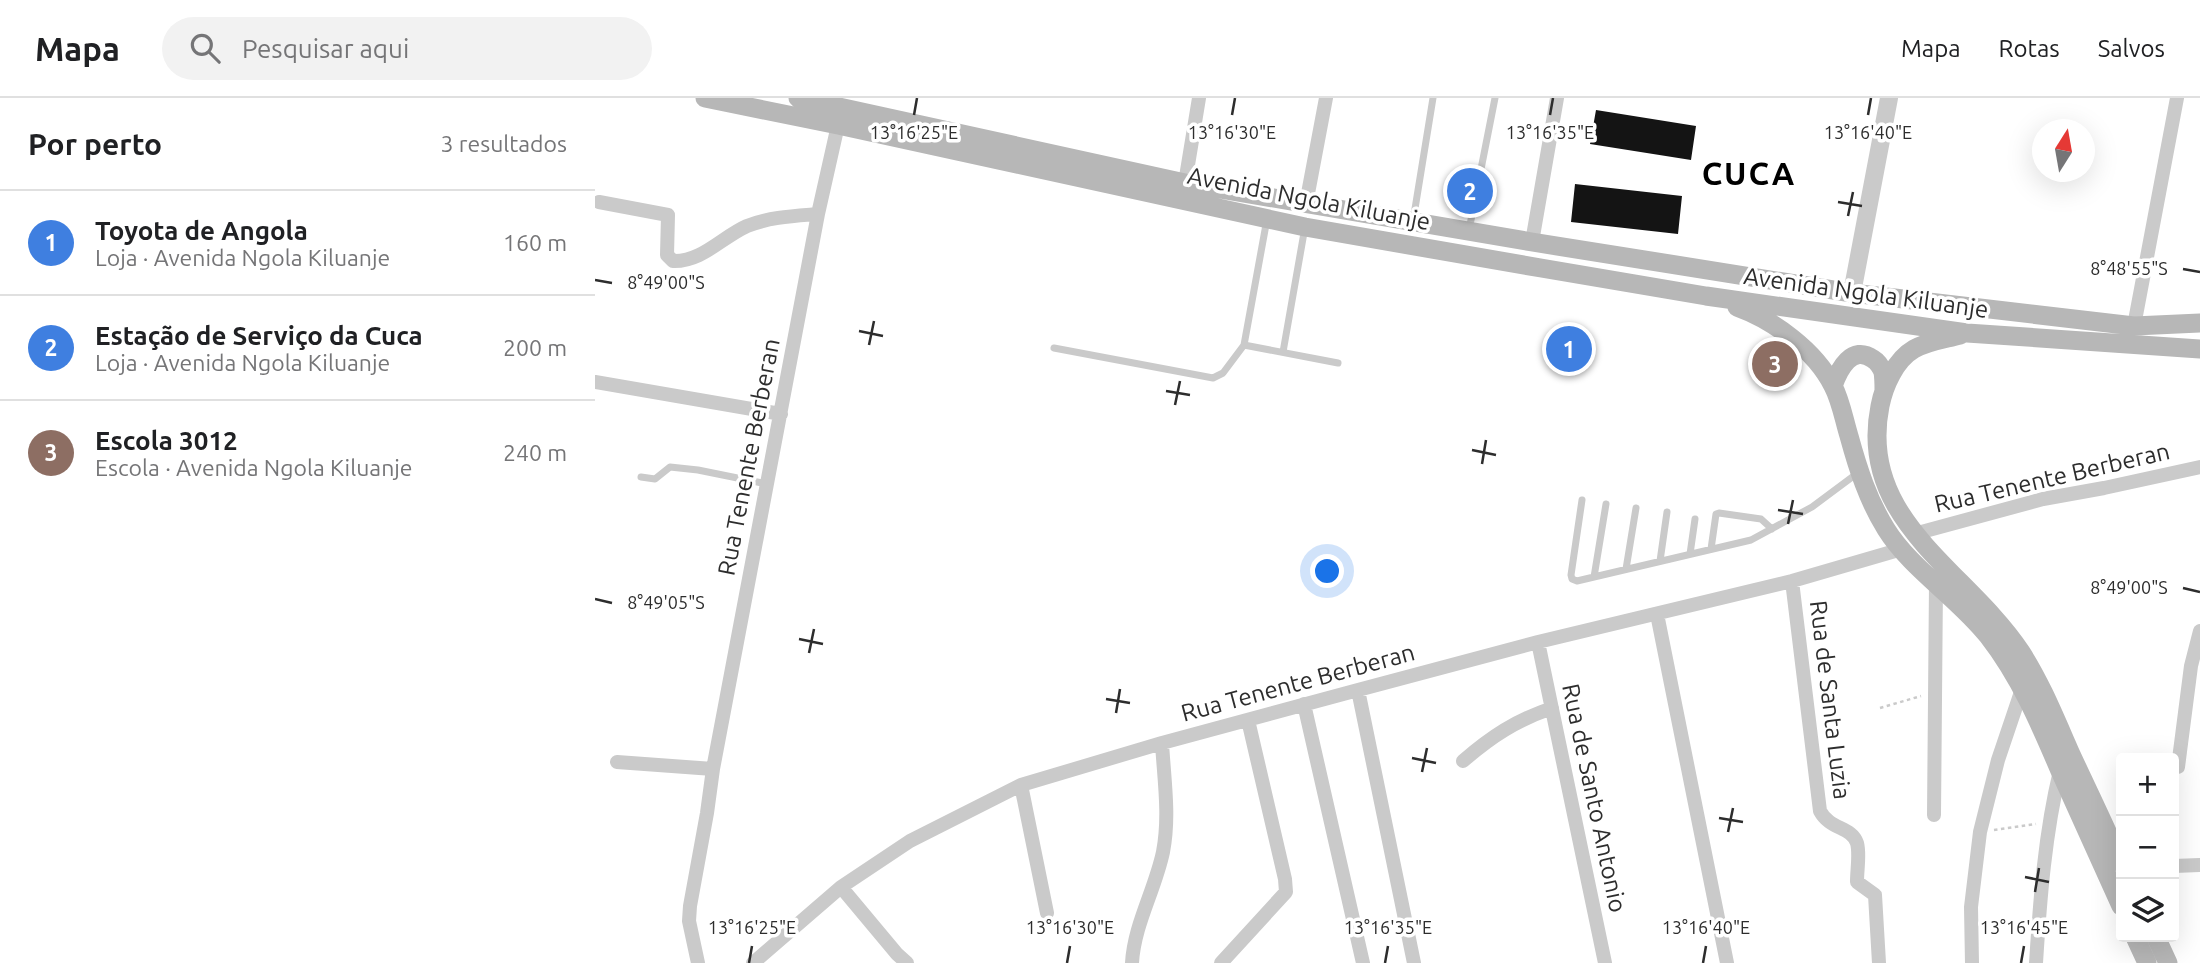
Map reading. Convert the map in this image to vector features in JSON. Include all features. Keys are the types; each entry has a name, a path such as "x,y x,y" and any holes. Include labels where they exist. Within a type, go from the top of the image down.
{"main road":[{"name":"Avenida Ngola Kiluanje","path":"705,98 1305,227 1706,296 1967,333 2200,349"},
{"name":"Avenida Ngola Kiluanje","path":"798,98 1185,183 1532,242 1851,293 2134,326 2200,323"},
{"path":"1706,296 1753,313 1782,330 1811,356 1833,386 1859,471 1882,522 1908,541 2001,626 2021,652 2041,687 2116,852"},
{"path":"1967,333 1913,349 1895,368 1884,390 1876,424 1879,469 1908,541 1936,583 1988,636 2015,674 2116,895"},
{"path":"1833,386 1842,365 1859,354 1866,355 1879,364 1883,372 1884,390"},
{"path":"2137,942 2147,963"},
{"path":"2158,942 2168,963"}],"street":[{"path":"1185,183 1199,98"},
{"path":"1306,204 1326,98"},
{"path":"1532,242 1557,98"},
{"path":"1851,293 1889,98"},
{"path":"2134,326 2177,98"},
{"name":"Rua Tenente Berberan","path":"698,963 689,921 690,906 713,769 818,214 838,125"},
{"path":"599,202 668,215 667,255 673,261 695,258 739,230 760,222 779,217 818,214"},
{"path":"595,382 781,414"},
{"name":"Rua Tenente Berberan","path":"753,963 841,887 910,841 1021,785 1162,743 1538,642 1793,581 1908,541 2043,499 2200,467"},
{"name":"Rua de Santa Luzia","path":"1793,581 1820,811 1824,820 1849,832 1858,846 1857,882 1875,895 1878,963"},
{"path":"1934,816 1936,583"},
{"path":"1657,614 1727,963"},
{"path":"2179,758 2191,667 2200,631"},
{"name":"Rua de Santo Antonio","path":"1538,642 1605,963"},
{"path":"1358,690 1414,963"},
{"path":"1972,963 1971,907 1980,832 1998,760 2022,690"},
{"path":"1304,705 1363,963"},
{"path":"1463,761 1510,725 1552,708"},
{"path":"1221,963 1286,891 1248,720"},
{"path":"1132,963 1134,941 1166,835 1162,743"},
{"path":"617,762 713,769"},
{"path":"2036,963 2050,822 2060,771"},
{"path":"1021,785 1047,913"},
{"path":"2179,866 2200,865"},
{"path":"841,887 906,963"}],"lane":[{"path":"1413,222 1433,98"},
{"path":"1469,231 1495,98"},
{"path":"1054,348 1213,377 1223,373 1244,345 1267,218"},
{"path":"1283,352 1305,227"},
{"path":"1244,345 1338,363"},
{"path":"641,477 655,479 670,467 767,484"},
{"path":"1582,500 1571,575 1572,579 1577,581 1751,540 1812,507 1859,471"},
{"path":"1594,577 1606,504"},
{"path":"1626,569 1636,508"},
{"path":"1660,561 1667,512"},
{"path":"1711,549 1716,514 1719,513 1761,519 1772,529"},
{"path":"1690,554 1695,519"}],"path":[{"path":"1880,708 1934,693"},
{"path":"1980,832 2050,822"}],"building":[{"path":"1596,110 1696,126 1691,160 1590,144"},
{"path":"1575,184 1682,196 1678,234 1571,222"}],"place":[{"name":"Estação de Serviço da Cuca","path":"1470,191"},
{"name":"Toyota de Angola","path":"1569,349"},
{"name":"Escola 3012","path":"1775,364"}],"district":[{"name":"CUCA","path":"1749,174"}]}
